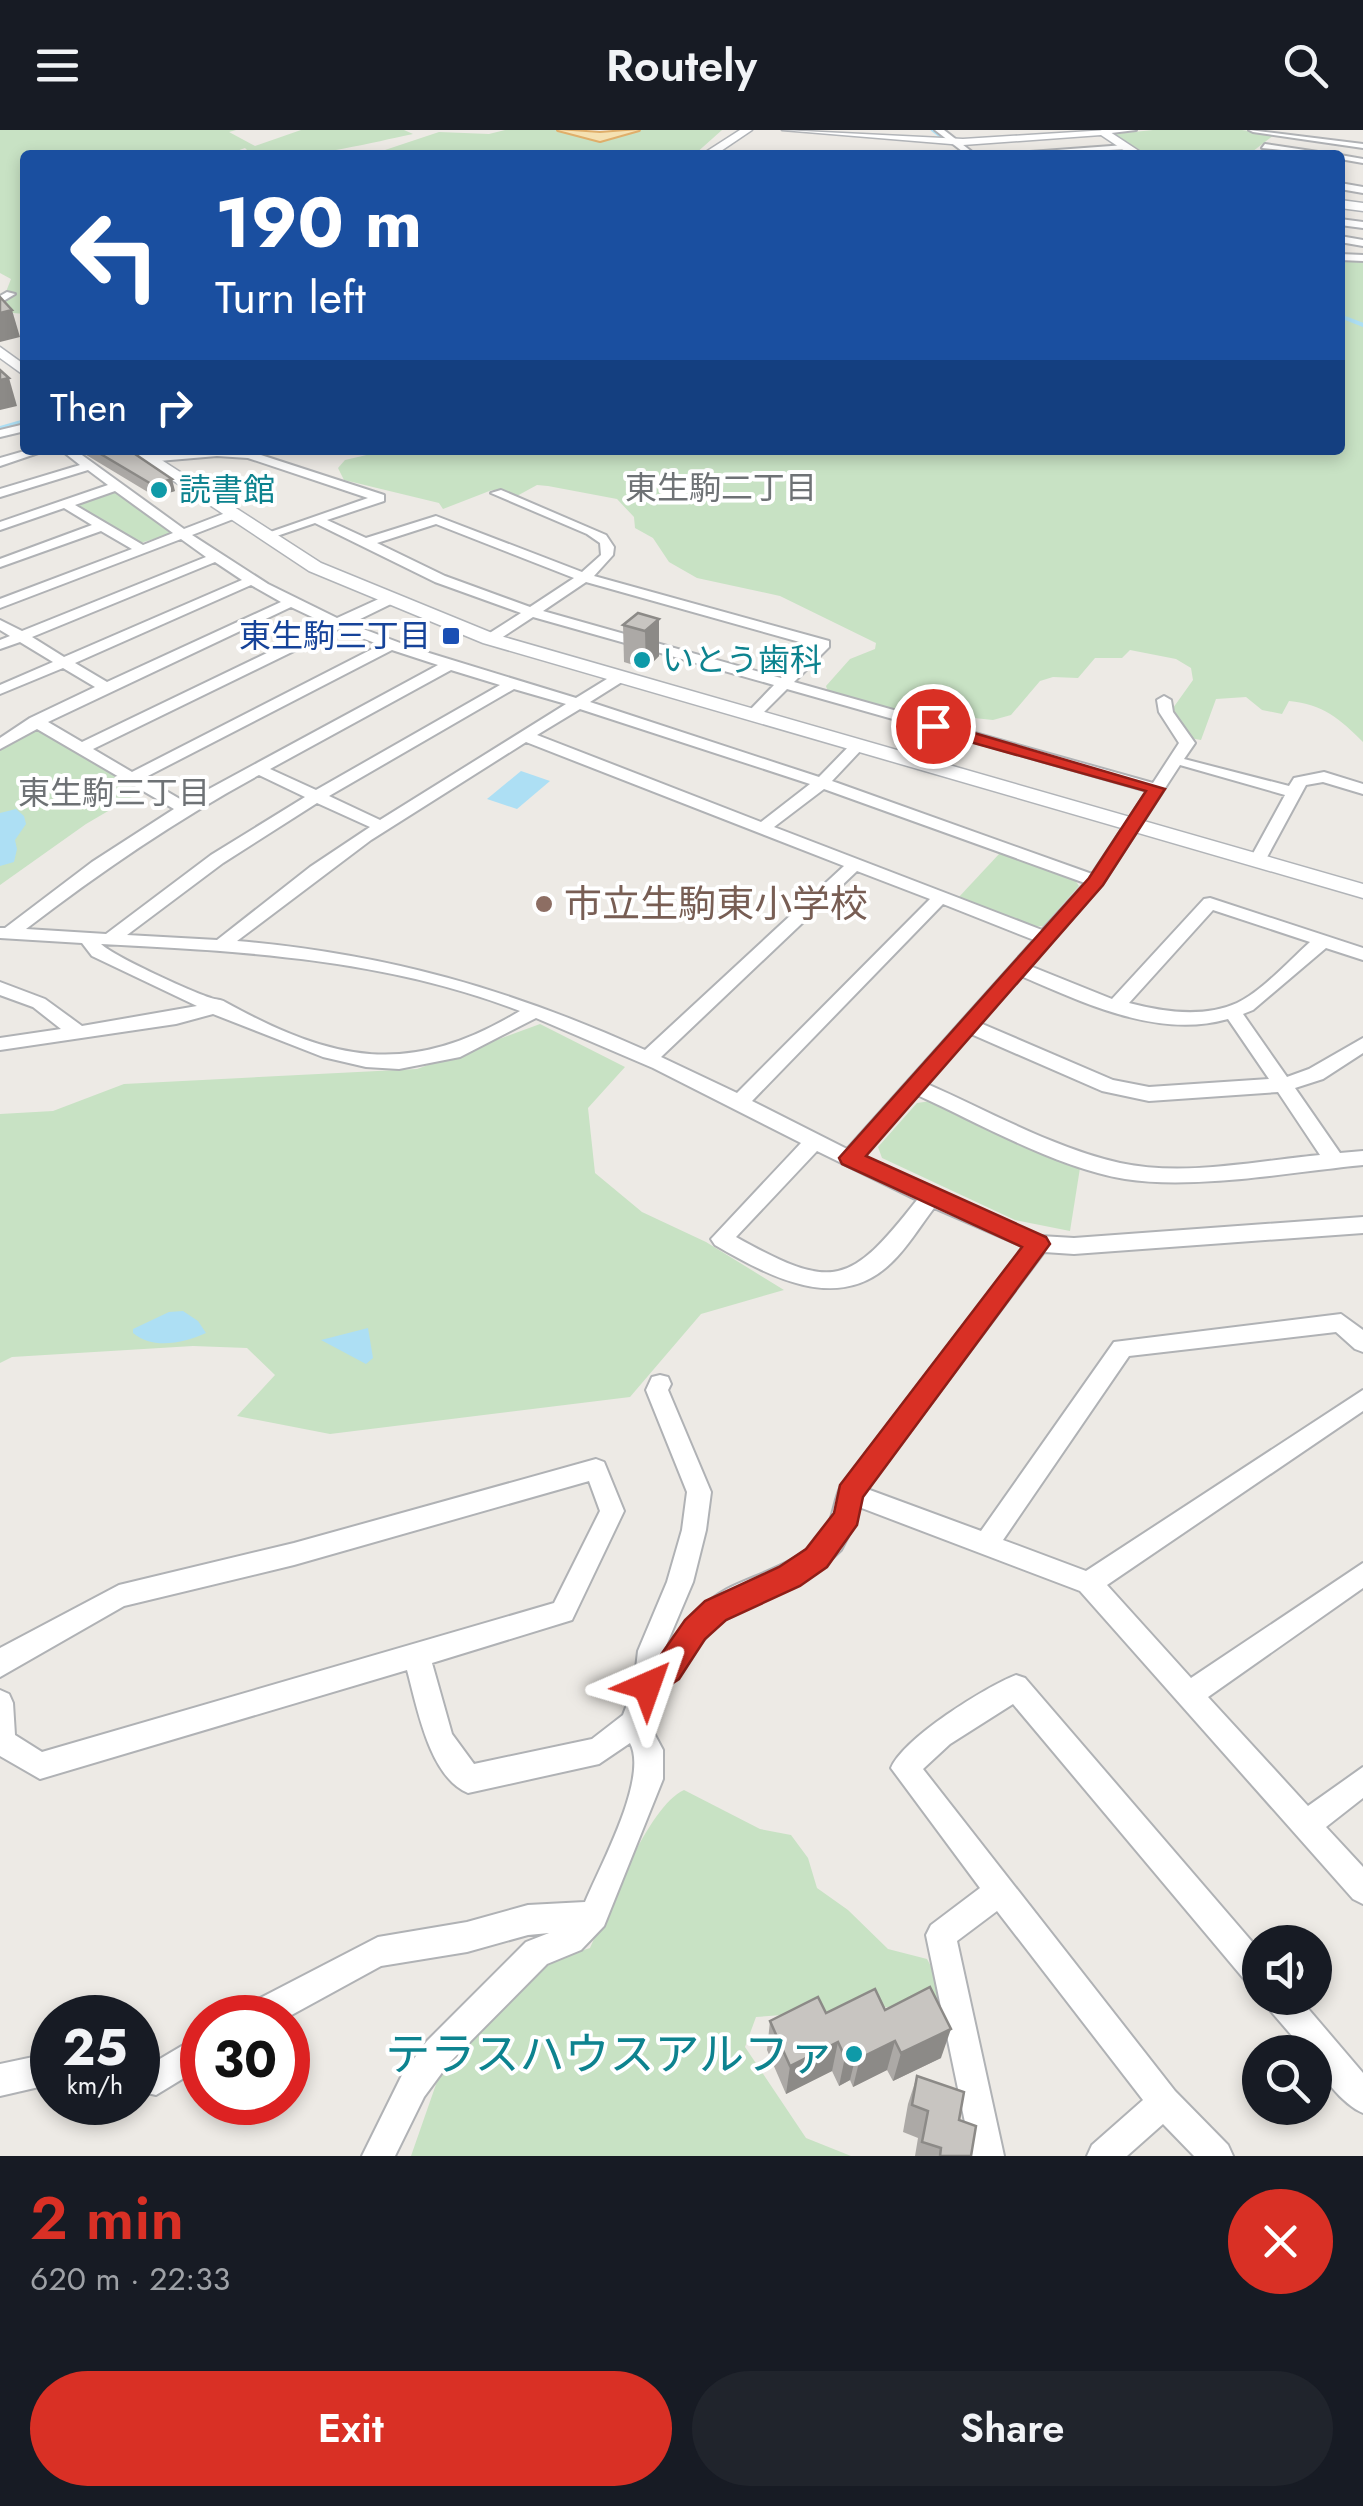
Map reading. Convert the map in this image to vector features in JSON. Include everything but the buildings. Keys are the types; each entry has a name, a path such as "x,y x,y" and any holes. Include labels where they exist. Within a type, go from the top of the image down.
{"main road":[{"path":"564,130 600,138 629,130"},
{"path":"580,130 594,136 629,130"}],"street":[{"path":"715,150 747,130"},
{"path":"787,130 955,142 1132,130"},
{"path":"939,130 965,150"},
{"path":"1253,130 1363,146"},
{"path":"1103,132 1130,150"},
{"path":"1259,150 1283,132"},
{"path":"1265,146 1292,150"},
{"path":"1084,150 1125,147"},
{"path":"74,455 252,580 338,625 447,666 579,703 824,781 1096,881"},
{"path":"142,455 315,567 490,639 1363,891"},
{"path":"249,455 380,498 265,536"},
{"path":"0,493 89,466"},
{"path":"0,526 118,486"},
{"path":"490,639 584,577 605,560 608,550 604,540 497,493"},
{"path":"66,504 141,549"},
{"path":"0,604 232,515"},
{"path":"316,520 440,580 530,612 1156,789"},
{"path":"362,544 436,520 584,577 824,644 753,715"},
{"path":"0,563 102,526"},
{"path":"0,645 217,556"},
{"path":"0,690 252,580"},
{"path":"0,586 17,597"},
{"path":"83,748 388,600"},
{"path":"0,744 36,721 292,602"},
{"path":"0,624 106,687"},
{"path":"134,777 391,645"},
{"path":"4,934 185,809 447,666"},
{"path":"222,946 265,908 383,826 620,676"},
{"path":"110,939 217,859 316,796 510,685"},
{"path":"850,1158 1096,881 1187,743 1166,712 1164,700"},
{"path":"36,721 185,809"},
{"path":"527,737 1046,938"},
{"path":"764,828 824,781 858,745"},
{"path":"1187,763 1292,792"},
{"path":"260,770 383,826"},
{"path":"1258,859 1300,781 1314,776 1338,778 1363,789"},
{"path":"646,1060 855,864"},
{"path":"738,1104 941,897"},
{"path":"1114,1007 1210,902 1363,954"},
{"path":"4,934 222,946 322,956 430,977 534,1011 646,1060 1038,1244 1074,1246 1363,1225"},
{"path":"89,940 98,952 311,1046 374,1062 399,1063 451,1054 534,1011"},
{"path":"1020,969 1114,1007 1166,1017 1233,1013 1324,940"},
{"path":"0,988 58,1014 79,1033"},
{"path":"0,1044 176,1018 219,1006"},
{"path":"1233,1013 1336,1162"},
{"path":"970,1026 1109,1086 1149,1094 1283,1085 1316,1074 1363,1044"},
{"path":"916,1087 1074,1157 1122,1171 1169,1176 1363,1158"},
{"path":"814,1141 722,1239 779,1271 800,1278 844,1277 879,1262 932,1197"},
{"path":"647,1686 668,1669 695,1629 715,1610 790,1576 816,1558 848,1516 850,1493 1038,1244"},
{"path":"985,1546 1122,1348 1341,1323 1363,1343"},
{"path":"416,1653 440,1740 468,1779 599,1750 634,1723 647,1686 651,1652 680,1582 699,1492 657,1390 660,1384"},
{"path":"1089,1584 1363,1399"},
{"path":"0,1665 120,1596 294,1554 596,1468 612,1512 562,1612 40,1766 2,1742 0,1703"},
{"path":"850,1493 1089,1584 1363,1890"},
{"path":"1190,1694 1363,1574"},
{"path":"1217,2156 1164,2102 905,1768 940,1735 1016,1687 1242,1953"},
{"path":"378,2156 413,2086 438,2052 536,1953 570,1940 594,1916 649,1779 649,1750 634,1723"},
{"path":"1306,1825 1363,1781"},
{"path":"988,2156 941,1935 1001,1890"},
{"path":"297,1995 378,1952 467,1937 528,1920 594,1916"},
{"path":"1294,2015 1363,2097"},
{"path":"0,2080 30,2074"},
{"path":"1103,2156 1164,2102"}],"green space":[{"path":"0,130 236,130 229,132 255,146 301,130 404,130 413,134 331,150 20,150 20,314 13,313 2,302 11,279 0,273"},
{"path":"505,130 558,130 598,139 636,130 722,130 700,150 385,150 439,132 489,134"},
{"path":"1242,130 1274,135 1254,150 1140,150 1114,134"},
{"path":"1345,258 1363,260 1363,742 1338,720 1312,705 1289,701 1282,714 1262,710 1246,697 1216,699 1201,740 1190,738 1173,708 1193,680 1191,668 1176,659 1130,650 1122,658 1095,658 1078,678 1040,681 1011,715 993,720 974,718 951,726 842,697 828,692 826,686 850,659 875,649 876,643 780,596 697,578 669,562 653,538 635,528 634,517 617,499 537,485 515,497 492,490 443,509 439,503 344,480 338,468 345,460 366,455 1345,455"},
{"path":"117,492 170,530 168,535 140,543 76,506"},
{"path":"29,730 37,730 144,790 86,824 0,885 0,749"},
{"path":"1000,853 1075,880 1079,886 1043,926 1034,927 958,898"},
{"path":"540,1024 625,1067 588,1108 595,1173 642,1212 706,1242 784,1290 701,1314 630,1397 330,1434 237,1416 275,1375 247,1348 193,1346 12,1357 0,1363 0,1114 53,1111 124,1084 417,1069"},
{"path":"931,1101 1080,1168 1070,1231 1015,1220 882,1158 878,1147 917,1103"},
{"path":"684,1790 760,1829 791,1835 808,1858 817,1888 848,1910 888,1949 927,1959 938,1979 942,2003 756,2017 745,2047 806,2138 851,2156 411,2156 441,2070 549,1961 590,1948 643,1837 670,1800"}],"water":[{"path":"521,771 550,781 517,809 487,799"},
{"path":"16,809 26,824 15,840 14,862 0,866 0,813"},
{"path":"183,1311 198,1321 206,1333 188,1340 159,1343 133,1333 133,1329 169,1312"},
{"path":"368,1328 373,1358 366,1364 321,1340"}],"waterway":[{"path":"932,130 941,137"},
{"path":"1345,318 1363,325"},
{"path":"0,428 20,422"}],"place":[{"name":"読書館","path":"159,490"},
{"name":"東生駒三丁目","path":"451,636"},
{"name":"いとう歯科","path":"642,660"},
{"name":"市立生駒東小学校","path":"544,904"},
{"name":"テラスハウスアルファ","path":"854,2054"}],"district":[{"name":"東生駒二丁目","path":"721,488"},
{"name":"東生駒三丁目","path":"114,793"}],"route":[{"path":"647,1686 668,1669 695,1629 715,1610 790,1576 816,1558 848,1516 850,1493 1038,1244 850,1158 1096,881 1156,789 933,726"}]}
